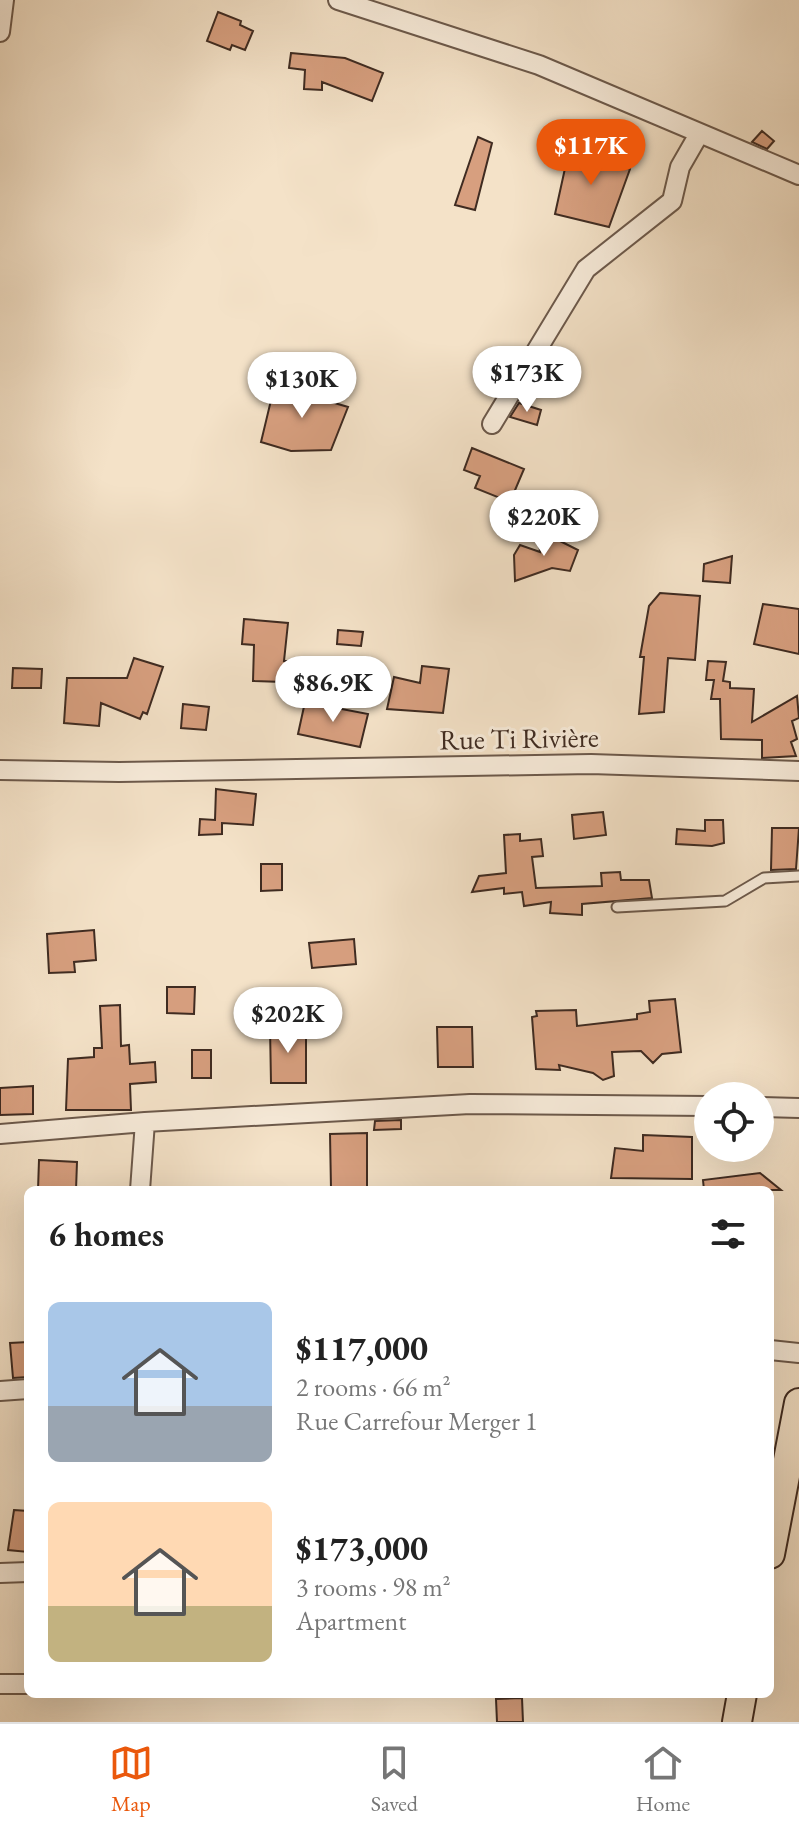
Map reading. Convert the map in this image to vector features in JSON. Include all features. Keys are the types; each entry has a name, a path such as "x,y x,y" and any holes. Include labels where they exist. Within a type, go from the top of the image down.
{"main road":[{"path":"775,1510 794,1450 799,1403"},
{"path":"737,1722 741,1698"}],"street":[{"path":"0,32 4,0"},
{"path":"338,0 539,65 799,175"},
{"path":"492,424 586,269 672,201 680,167 699,134"},
{"name":"Rue Ti Rivière","path":"0,770 119,772 591,764 799,771"},
{"path":"0,1134 145,1122 470,1104 694,1106"},
{"path":"774,1107 799,1108"},
{"path":"140,1186 145,1122"},
{"path":"774,1350 799,1353"},
{"path":"0,1391 24,1389"},
{"path":"0,1573 24,1572"},
{"path":"0,1684 24,1684"}],"lane":[{"path":"617,907 725,901 764,878 799,876"}],"building":[{"path":"218,12 241,21 240,25 253,31 245,50 232,45 230,50 207,41"},
{"path":"291,53 345,58 383,73 372,101 322,82 322,90 304,89 305,70 289,68"},
{"path":"762,131 774,141 767,149 752,142"},
{"path":"478,137 492,143 475,210 455,205"},
{"path":"571,141 630,169 609,227 555,214"},
{"path":"284,379 313,385 311,396 348,407 331,450 291,451 261,442 272,396 280,397"},
{"path":"519,403 541,410 537,425 510,417"},
{"path":"472,448 524,469 510,502 475,488 480,476 464,470"},
{"path":"554,538 578,550 570,571 552,568 515,581 514,555 520,545 540,552 539,539"},
{"path":"732,556 730,583 703,581 704,564"},
{"path":"660,593 700,596 695,660 668,658 664,712 639,714 644,657 640,657 649,606"},
{"path":"763,604 799,609 799,654 754,644"},
{"path":"244,619 288,623 284,661 303,661 304,687 283,688 283,682 253,681 254,645 242,644"},
{"path":"338,630 363,632 361,646 337,644"},
{"path":"134,658 163,667 147,714 143,712 140,719 101,703 99,726 64,723 67,678 127,678"},
{"path":"708,661 726,662 723,681 730,682 730,688 754,689 752,722 797,696 799,718 792,721 797,739 791,742 796,756 762,758 762,740 721,739 720,699 711,699 714,680 706,680"},
{"path":"422,666 449,669 443,713 387,709 394,677 420,683"},
{"path":"13,668 42,669 41,688 12,688"},
{"path":"305,702 368,714 360,747 298,734"},
{"path":"183,704 209,707 206,730 181,728"},
{"path":"216,789 256,794 253,825 222,823 222,834 199,835 200,819 215,820"},
{"path":"603,812 606,835 574,839 572,815"},
{"path":"705,820 723,820 724,843 712,846 676,844 677,829 705,831"},
{"path":"772,828 799,828 796,869 771,870"},
{"path":"520,834 520,841 541,839 543,856 532,857 536,888 602,886 601,873 620,872 621,880 649,880 652,898 582,904 582,915 550,913 551,902 524,906 522,892 504,894 504,888 472,892 479,876 506,873 504,835"},
{"path":"261,864 282,864 282,890 261,891"},
{"path":"94,930 96,960 74,962 75,972 49,973 47,934"},
{"path":"354,939 356,964 312,968 309,943"},
{"path":"167,987 195,987 194,1014 167,1013"},
{"path":"675,999 681,1052 662,1054 653,1063 641,1051 612,1052 614,1076 603,1080 593,1073 559,1065 560,1070 536,1069 532,1017 537,1016 536,1011 576,1010 577,1026 637,1019 637,1014 650,1012 649,1001"},
{"path":"120,1005 121,1046 129,1045 130,1064 155,1062 156,1082 130,1084 131,1110 66,1110 68,1059 94,1057 94,1048 102,1048 100,1006"},
{"path":"270,1027 306,1027 306,1083 271,1083"},
{"path":"437,1027 472,1027 473,1067 438,1067"},
{"path":"192,1050 211,1050 211,1078 192,1078"},
{"path":"33,1086 33,1114 0,1115 0,1088"},
{"path":"401,1120 401,1129 374,1130 375,1121"},
{"path":"367,1133 367,1186 331,1186 330,1134"},
{"path":"643,1135 692,1137 692,1179 611,1178 615,1148 643,1151"},
{"path":"39,1160 77,1162 76,1186 38,1186"},
{"path":"760,1173 781,1190 774,1190 774,1186 704,1186 703,1180"},
{"path":"24,1342 24,1377 13,1378 10,1343"},
{"path":"14,1510 24,1511 24,1552 8,1550"},
{"path":"522,1698 523,1722 497,1722 496,1699"}]}
